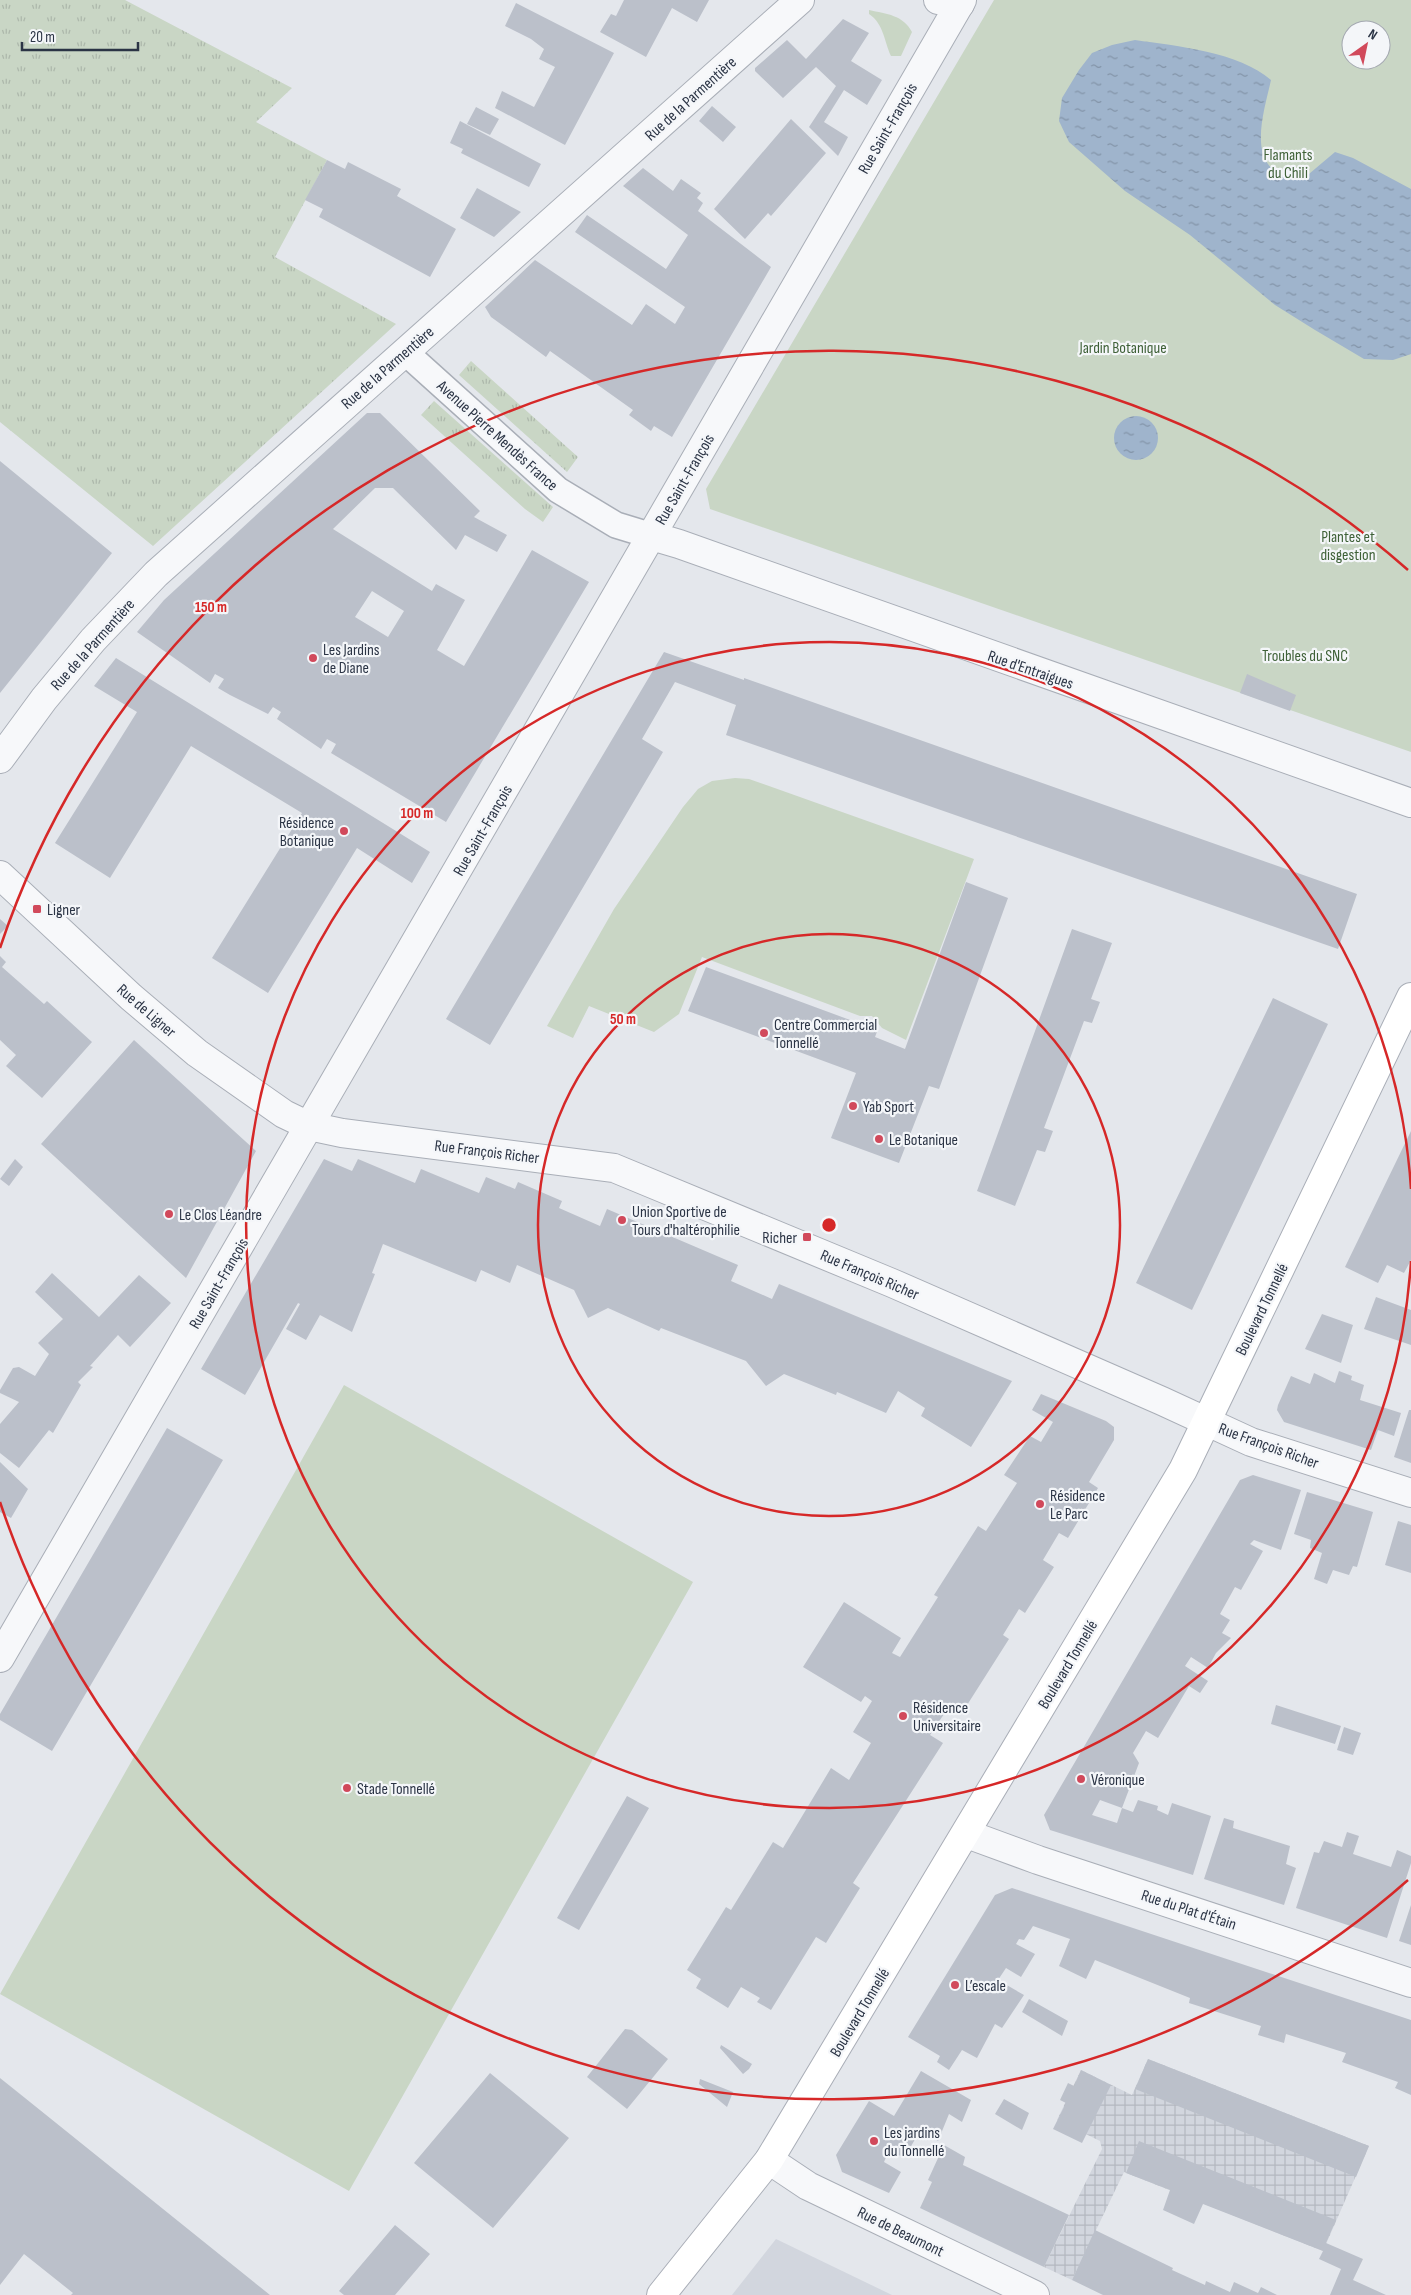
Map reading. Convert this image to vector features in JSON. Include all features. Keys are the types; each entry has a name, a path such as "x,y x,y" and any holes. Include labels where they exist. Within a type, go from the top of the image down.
{"main road":[{"name":"Boulevard Tonnellé","path":"661,2295 769,2160 967,1834 1184,1470 1411,997"}],"street":[{"name":"Rue de la Parmentière","path":"0,759 44,699 93,640 156,574 800,0"},
{"name":"Rue Saint-François","path":"0,1658 652,536 954,1"},
{"name":"Avenue Pierre Mendès France","path":"405,352 558,490 616,525 652,536"},
{"name":"Rue d'Entraigues","path":"652,536 1411,803"},
{"name":"Rue de Ligner","path":"0,875 131,997 197,1052 284,1114 309,1126"},
{"name":"Rue François Richer","path":"309,1126 342,1133 614,1168 639,1176 892,1283 1251,1442 1411,1493"},
{"name":"Rue du Plat d'Étain","path":"967,1834 1038,1860 1411,1983"},
{"name":"Rue de Beaumont","path":"769,2160 808,2186 1035,2295"}],"shaded area":[{"path":"1148,2059 1369,2146 1323,2251 1124,2172 1072,2280 1044,2267 1102,2149 1100,2141 1057,2120 1081,2070 1132,2095"},
{"path":"776,2239 892,2295 732,2295"}],"green space":[{"path":"0,0 125,0 292,88 256,122 327,160 275,257 396,324 153,546 0,422"},
{"name":"Jardin Botanique","path":"994,0 1411,0 1411,752 710,509 706,489"},
{"path":"869,10 894,16 908,26 912,32 901,56 891,56 881,28 869,14"},
{"path":"471,361 578,457 567,472 459,375"},
{"path":"434,401 553,507 543,522 525,509 421,415"},
{"path":"735,778 749,779 974,859 906,1040 882,1028 872,1016 860,1016 702,957 679,1014 654,1032 589,1006 573,1038 547,1026 614,909 683,807 698,789 712,781"},
{"name":"Stade Tonnellé","path":"344,1385 693,1582 349,2191 0,1994"}],"water":[{"name":"Flamants du Chili","path":"1135,40 1188,48 1225,57 1258,70 1271,80 1261,128 1261,143 1264,157 1271,168 1284,176 1303,179 1335,152 1353,158 1411,189 1411,354 1393,360 1364,359 1315,330 1275,305 1190,235 1125,191 1069,142 1059,121 1062,98 1079,70 1092,53 1112,45"},
{"path":"1140,416 1152,422 1157,429 1157,447 1152,454 1145,459 1132,460 1124,457 1117,450 1114,434 1117,426 1124,419"}],"building":[{"path":"624,0 709,0 697,22 672,8 646,57 600,32 611,14 616,16"},
{"path":"516,3 614,53 565,145 495,108 502,91 534,107 555,67 539,59 544,49 531,39 505,26"},
{"path":"843,19 869,33 851,61 882,80 867,105 844,90 824,122 848,137 838,156 809,127 836,86 816,67 783,98 755,71 755,68 787,40 806,59"},
{"path":"712,106 736,127 723,142 699,121"},
{"path":"476,107 499,119 490,135 467,124"},
{"path":"791,119 826,153 771,216 768,213 745,239 714,209"},
{"path":"460,121 541,164 529,187 461,153 463,149 450,143"},
{"path":"327,160 345,169 348,162 401,189 397,196 456,229 430,277 319,217 323,209 305,200"},
{"path":"643,168 673,191 681,179 701,193 697,198 703,203 698,211 771,267 672,437 654,426 651,431 629,415 633,410 550,351 546,357 491,317 485,307 535,260 632,325 646,304 675,324 685,307 575,232 587,215 666,269 688,235 623,186"},
{"path":"477,188 521,212 494,237 460,218"},
{"name":"Les Jardins de Diane","path":"367,413 380,413 480,511 474,517 507,535 497,552 465,535 456,550 393,488 375,488 333,529 432,591 436,584 465,600 437,650 464,666 532,550 589,582 446,822 331,753 336,744 327,739 321,749 277,719 281,712 273,707 268,714 230,695 218,688 224,679 215,674 210,683 137,632 164,600","holes":["372,591 404,611 388,637 355,617"]},
{"path":"0,461 112,553 0,693"},
{"path":"664,652 744,680 744,678 1357,894 1338,949 726,735 736,705 675,682 642,739 663,752 490,1045 446,1019"},
{"name":"Résidence Botanique","path":"116,658 430,852 412,883 357,848 268,993 212,958 302,813 191,746 110,878 55,843 137,712 94,686"},
{"path":"1247,674 1296,695 1290,711 1240,693"},
{"path":"966,882 1008,898 939,1089 929,1086 899,1163 831,1138 856,1073 688,1011 706,967 861,1024 863,1020 873,1020 878,1029 875,1037 905,1049"},
{"path":"0,919 8,926 0,934"},
{"path":"1072,929 1112,943 1091,999 1100,1002 1092,1023 1084,1021 1044,1128 1053,1131 1045,1152 1037,1150 1015,1206 977,1191"},
{"path":"0,956 6,962 2,967 44,1004 47,1001 92,1042 42,1098 6,1066 16,1055 0,1040"},
{"path":"1273,998 1328,1024 1192,1310 1136,1283"},
{"name":"Le Clos Léandre","path":"134,1040 256,1151 186,1278 41,1144"},
{"path":"1411,1131 1411,1260 1404,1273 1387,1265 1378,1283 1345,1267"},
{"path":"15,1159 23,1167 9,1186 0,1179"},
{"path":"324,1159 352,1171 358,1159 415,1183 421,1169 479,1193 486,1177 515,1189 518,1182 562,1201 559,1208 600,1226 607,1209 738,1265 731,1281 772,1299 779,1284 1012,1381 971,1447 921,1416 925,1408 898,1391 886,1413 837,1392 836,1395 784,1374 766,1386 746,1361 661,1328 659,1331 608,1308 588,1318 574,1290 517,1265 510,1283 481,1270 476,1282 383,1244 372,1273 375,1274 352,1332 320,1315 306,1340 286,1329 300,1304 298,1303 245,1395 201,1369"},
{"path":"52,1273 99,1317 139,1275 171,1303 130,1347 118,1335 90,1366 93,1367 78,1382 81,1385 53,1433 49,1430 19,1468 0,1453 0,1424 19,1402 0,1393 0,1390 13,1368 19,1367 35,1376 49,1354 38,1343 63,1319 35,1292"},
{"path":"1376,1297 1411,1310 1411,1345 1364,1329"},
{"path":"1322,1314 1353,1325 1341,1363 1305,1349"},
{"path":"1339,1371 1352,1376 1351,1380 1364,1385 1360,1400 1401,1413 1394,1436 1378,1430 1371,1450 1284,1422 1277,1410 1291,1376 1310,1384 1314,1373 1335,1383"},
{"path":"1041,1394 1106,1421 1114,1427 1114,1440 1089,1482 1098,1488 1068,1538 1059,1533 1043,1560 1054,1567 1025,1613 1019,1609 1003,1635 1009,1639 962,1713 950,1705 930,1735 943,1743 853,1883 860,1888 826,1943 816,1937 771,2010 757,2002 760,1998 741,1987 728,2008 696,1988 701,1979 687,1970 726,1907 731,1910 773,1842 783,1848 831,1768 849,1780 871,1743 853,1732 872,1701 865,1696 861,1702 803,1667 844,1602 901,1638 892,1653 900,1657 938,1597 934,1595 978,1526 986,1531 1017,1483 1004,1475 1030,1436 1041,1442 1053,1422 1032,1410"},
{"path":"1409,1410 1411,1410 1411,1463 1394,1457"},
{"path":"167,1428 223,1460 52,1751 0,1720 0,1714"},
{"path":"0,1462 28,1489 11,1518 0,1512"},
{"path":"1253,1475 1301,1490 1281,1550 1254,1540 1250,1544 1263,1551 1241,1590 1235,1587 1220,1614 1230,1620 1222,1633 1231,1638 1216,1653 1208,1668 1191,1657 1185,1666 1208,1681 1200,1693 1189,1686 1158,1738 1146,1731 1133,1753 1139,1763 1122,1808 1133,1812 1138,1800 1158,1806 1157,1810 1168,1815 1172,1803 1211,1816 1193,1875 1050,1830 1044,1815 1240,1480","holes":["1100,1800 1122,1808 1117,1823 1092,1815"]},
{"path":"1307,1492 1373,1512 1357,1567 1353,1566 1349,1575 1333,1570 1327,1584 1314,1579 1322,1553 1310,1548 1311,1540 1294,1534"},
{"path":"1398,1521 1411,1525 1411,1573 1385,1565"},
{"path":"1276,1705 1341,1726 1335,1744 1271,1724"},
{"path":"1344,1727 1361,1733 1353,1755 1337,1750"},
{"path":"627,1796 649,1808 579,1930 557,1918"},
{"path":"1224,1818 1234,1821 1233,1828 1290,1846 1286,1864 1296,1868 1284,1905 1204,1879"},
{"path":"1347,1832 1359,1836 1353,1854 1391,1867 1397,1850 1411,1856 1411,1863 1387,1938 1296,1908 1314,1852 1319,1853 1324,1841 1342,1847"},
{"path":"1012,1888 1411,2020 1411,2095 1395,2088 1398,2082 1342,2062 1346,2053 1286,2034 1284,2043 1258,2035 1261,2026 1189,2003 1190,1998 1095,1960 1086,1979 1059,1966 1070,1939 1033,1926 1024,1940 1019,1939 1016,1944 1035,1954 1021,1977 1006,1968 998,1980 1024,1995 1002,2028 995,2024 977,2058 962,2050 949,2070 937,2062 940,2056 908,2037 995,1895"},
{"path":"1411,1905 1411,1945 1399,1941"},
{"path":"1029,1999 1068,2021 1062,2036 1022,2012"},
{"path":"625,2029 632,2030 668,2059 627,2109 587,2077"},
{"path":"721,2045 752,2064 749,2069 743,2074 720,2048"},
{"path":"1148,2059 1369,2146 1356,2177 1135,2089"},
{"path":"1081,2070 1111,2085 1082,2143 1053,2129 1066,2103 1060,2100 1068,2083 1074,2086"},
{"path":"921,2071 971,2100 962,2122 949,2114 938,2141 920,2131 904,2158 895,2153 892,2158 887,2155 884,2162 901,2172 889,2193 842,2172 836,2155 869,2101 894,2116"},
{"path":"490,2073 569,2138 493,2228 414,2163"},
{"path":"0,2078 270,2295 71,2295 73,2293 24,2254 0,2285"},
{"path":"700,2079 733,2092 727,2107 699,2084"},
{"path":"1004,2099 1029,2113 1022,2130 995,2114"},
{"path":"1139,2141 1336,2220 1326,2243 1363,2259 1353,2280 1386,2295 1330,2295 1341,2269 1319,2259 1323,2251 1203,2204 1194,2224 1163,2210 1170,2190 1126,2173"},
{"path":"944,2145 965,2157 963,2165 1069,2215 1044,2267 920,2208 932,2182 928,2180"},
{"path":"395,2225 430,2254 395,2295 344,2295 339,2291"},
{"path":"1095,2230 1205,2285 1206,2281 1230,2292 1234,2282 1258,2293 1261,2287 1277,2295 1103,2295 1072,2280"}],"place":[{"name":"Les Jardins de Diane","path":"313,658"},
{"name":"Résidence Botanique","path":"344,831"},
{"name":"Ligner","path":"37,909"},
{"name":"Centre Commercial Tonnellé","path":"764,1033"},
{"name":"Yab Sport","path":"853,1106"},
{"name":"Le Botanique","path":"879,1139"},
{"name":"Le Clos Léandre","path":"169,1214"},
{"name":"Union Sportive de Tours d'haltérophilie","path":"622,1220"},
{"name":"Richer","path":"807,1237"},
{"name":"Résidence Le Parc","path":"1040,1504"},
{"name":"Résidence Universitaire","path":"903,1716"},
{"name":"Véronique","path":"1081,1779"},
{"name":"Stade Tonnellé","path":"347,1788"},
{"name":"L’escale","path":"955,1985"},
{"name":"Les jardins du Tonnellé","path":"874,2141"}],"park label":[{"name":"Plantes et disgestion","path":"1348,545"},
{"name":"Troubles du SNC","path":"1305,655"}]}
